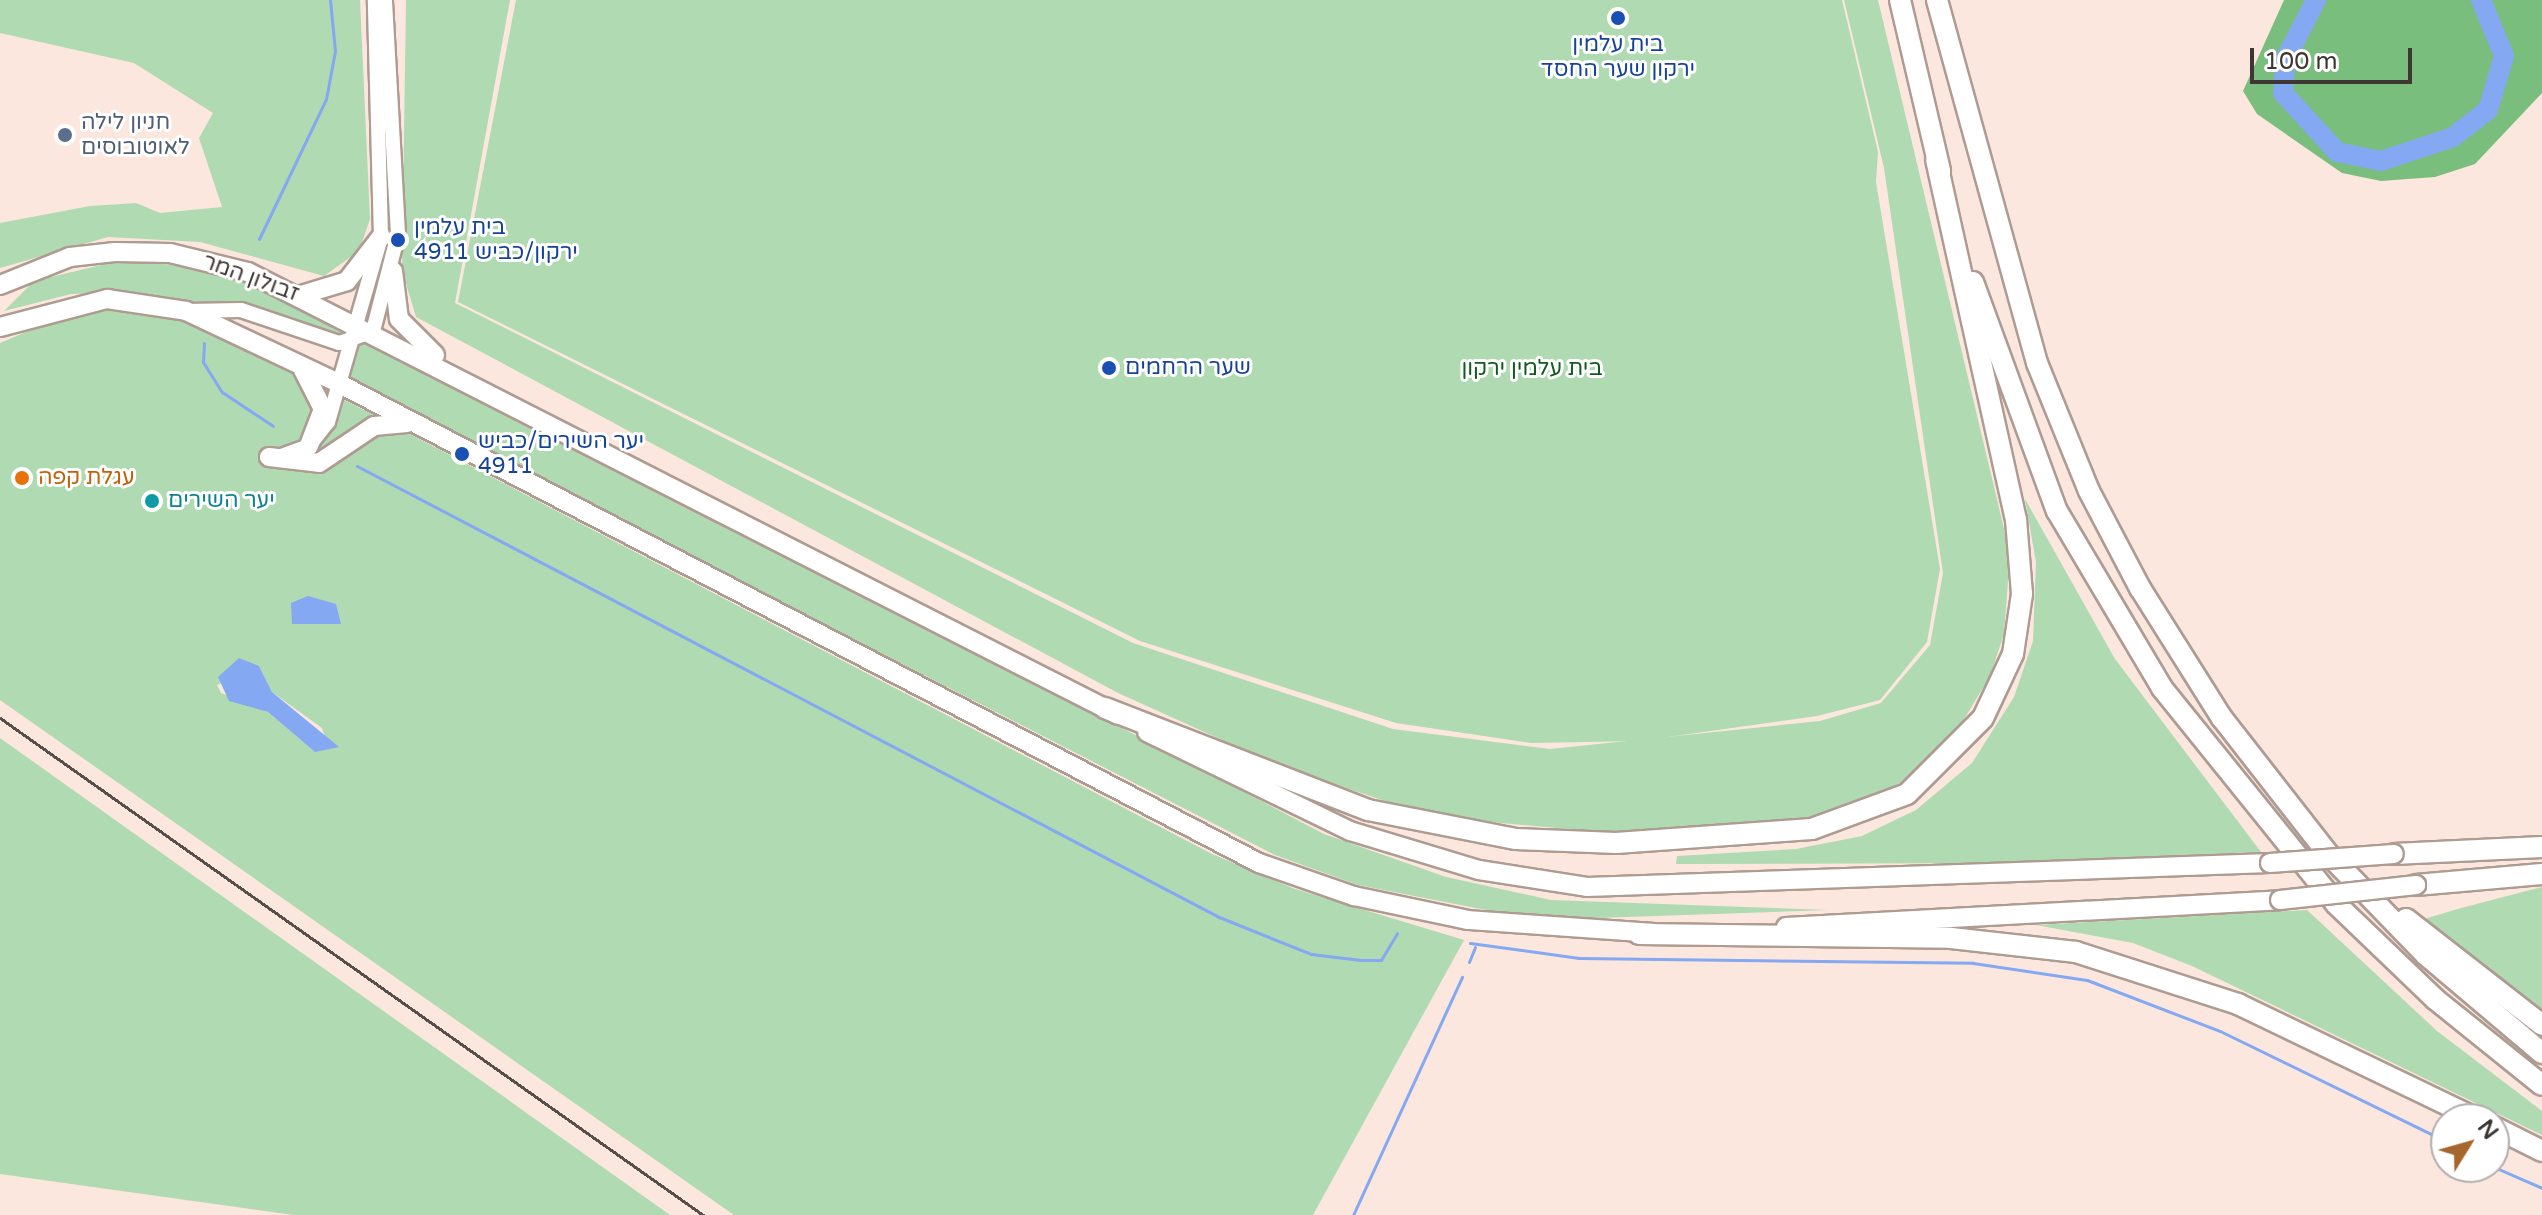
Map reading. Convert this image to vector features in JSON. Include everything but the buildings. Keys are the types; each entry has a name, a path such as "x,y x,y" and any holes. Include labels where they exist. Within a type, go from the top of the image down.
{"highway":[{"path":"1105,708 1368,810 1516,839 1616,843 1812,829 1907,794 1983,718 2013,654 2022,594 2016,520 1900,0"},
{"path":"1937,0 2021,315 2089,491 2204,691 2322,846 2401,932 2542,1053"},
{"path":"1936,160 2027,444 2074,545 2162,688 2347,916 2542,1085"},
{"path":"2322,846 2542,1025"},
{"path":"2394,854 2542,847"},
{"path":"2416,885 2542,874"},
{"path":"1639,934 1951,938 2076,952 2238,1004 2444,1103"},
{"path":"2510,1135 2542,1151"}],"main road":[{"path":"300,295 321,295 347,281 381,237"},
{"name":"זבולון המר","path":"0,285 70,257 142,251 219,263 300,295 362,332 466,379"},
{"path":"393,271 399,319 466,379 1319,820 1448,863 1552,883 1621,890 2270,863 2394,854"},
{"path":"0,327 107,299 186,311 338,383 1259,863 1354,896 1468,920 1639,934 2280,900 2416,885"},
{"path":"288,358 322,399 309,446"},
{"path":"269,457 319,463 380,423 429,430"}],"street":[{"path":"362,332 381,237 375,0"},
{"path":"269,457 309,446 325,430 338,383 393,271 398,234 385,0"},
{"path":"186,311 241,310 316,338 362,332"}],"green space":[{"path":"0,0 360,0 370,219 359,251 324,276 200,242 108,237 0,268 0,223 90,206 136,203 160,213 222,207 199,138 213,113 134,63 0,33"},
{"path":"406,0 510,0 455,303 1133,643 1393,729 1550,749 1820,721 1881,703 1930,645 1943,573 1884,168 1844,0 1878,0 2010,554 2004,634 1990,676 1957,731 1913,776 1851,808 1795,820 1612,833 1490,822 1391,803 1280,766 1118,693 416,317 402,270"},
{"name":"בית עלמין ירקון","path":"516,0 1842,0 1878,152 1876,182 1940,569 1927,642 1880,700 1817,716 1639,741 1531,743 1396,723 1140,641 458,302"},
{"path":"2284,0 2542,0 2542,93 2475,164 2435,177 2381,181 2342,173 2257,114 2243,91"},
{"path":"131,258 239,277 352,325 350,337 139,293 71,294 4,311 34,281"},
{"path":"107,310 152,312 207,328 1212,854 1295,889 1464,940 1313,1215 734,1215 0,700 0,343 64,316","holes":["259,666 272,692 322,728 328,747 314,751 268,712 221,693 217,685"]},
{"path":"375,336 1324,834 1446,877 1551,900 1828,910 1538,920 1358,885 1275,855 346,379 357,347"},
{"path":"2025,499 2115,659 2261,852 1988,863 1676,864 1677,856 1796,849 1862,836 1916,810 1972,763 2014,697 2033,641 2036,562"},
{"path":"0,738 670,1215 294,1215 0,1174"},
{"path":"2542,887 2542,1011 2421,920 2461,908"},
{"path":"2307,910 2437,1031 2542,1111 2542,1135 2510,1120 2510,1103 2476,1103 2192,966 2133,943 2036,925"}],"water":[{"path":"308,596 336,604 341,624 292,624 291,603"},
{"path":"239,658 259,666 272,692 339,747 315,752 268,712 229,701 218,677"}],"waterway":[{"path":"259,239 326,99 335,51 330,0"},
{"path":"2316,0 2285,60 2283,93 2337,152 2381,161 2453,137 2488,110 2504,56 2481,0"},
{"path":"204,343 203,362 222,392 273,426"},
{"path":"357,466 1219,917 1311,954 1361,960 1381,960 1397,933"},
{"path":"1470,943 1579,958 1973,963 2087,980 2220,1031 2430,1133"},
{"path":"1469,962 1475,947"},
{"path":"1353,1215 1462,977"},
{"path":"2510,1174 2542,1188"}],"railway":[{"path":"0,718 703,1215"}],"place":[{"name":"בית עלמין ירקון שער החסד","path":"1618,18"},
{"name":"חניון לילה לאוטובוסים","path":"65,135"},
{"name":"בית עלמין ירקון/כביש 4911","path":"398,240"},
{"name":"שער הרחמים","path":"1109,368"},
{"name":"יער השירים/כביש 4911","path":"462,454"},
{"name":"עגלת קפה","path":"22,478"},
{"name":"יער השירים","path":"152,501"}]}
